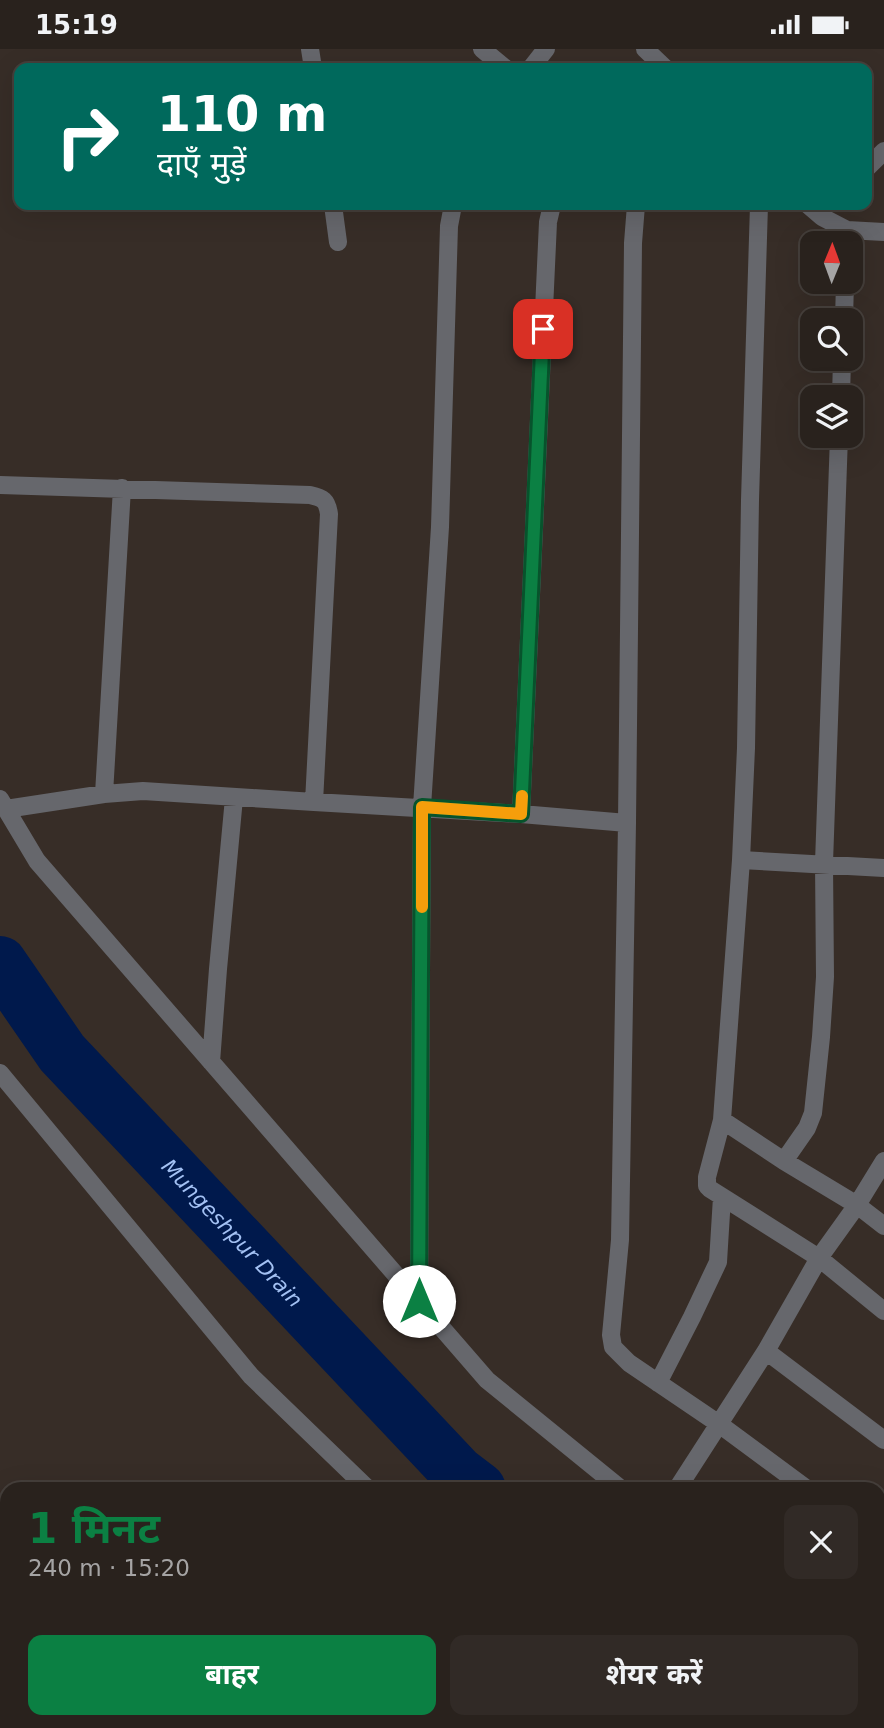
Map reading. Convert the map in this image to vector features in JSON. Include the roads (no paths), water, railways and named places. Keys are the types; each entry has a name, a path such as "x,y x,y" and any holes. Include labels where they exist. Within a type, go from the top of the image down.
{"street":[{"path":"482,49 499,63"},
{"path":"535,63 546,49"},
{"path":"645,49 660,63"},
{"path":"334,210 338,242"},
{"path":"419,1301 422,807 440,527 449,226 452,210"},
{"path":"521,814 548,222 551,210"},
{"path":"636,210 633,243 620,1240 611,1335 613,1347 629,1363 798,1482"},
{"path":"759,210 741,860 722,1120 707,1186 819,1258 884,1311"},
{"path":"822,210 842,231"},
{"path":"863,234 884,232"},
{"path":"784,1161 807,1128 813,1113 821,1037 825,977 824,863 839,448"},
{"path":"0,485 310,495 322,498 328,503 314,803"},
{"path":"104,794 122,488"},
{"path":"612,1482 487,1380 37,861 3,804 143,791 314,803 422,807 627,823"},
{"path":"211,1062 234,798"},
{"path":"741,860 884,867"},
{"path":"0,1073 251,1375 361,1482"},
{"path":"722,1120 858,1205 884,1226"},
{"path":"682,1482 766,1352 819,1258 858,1205 884,1161"},
{"path":"658,1383 718,1262 722,1197"},
{"path":"766,1352 884,1440"}],"waterway":[{"name":"Mungeshpur Drain","path":"0,963 62,1053 458,1473 470,1482"}]}
